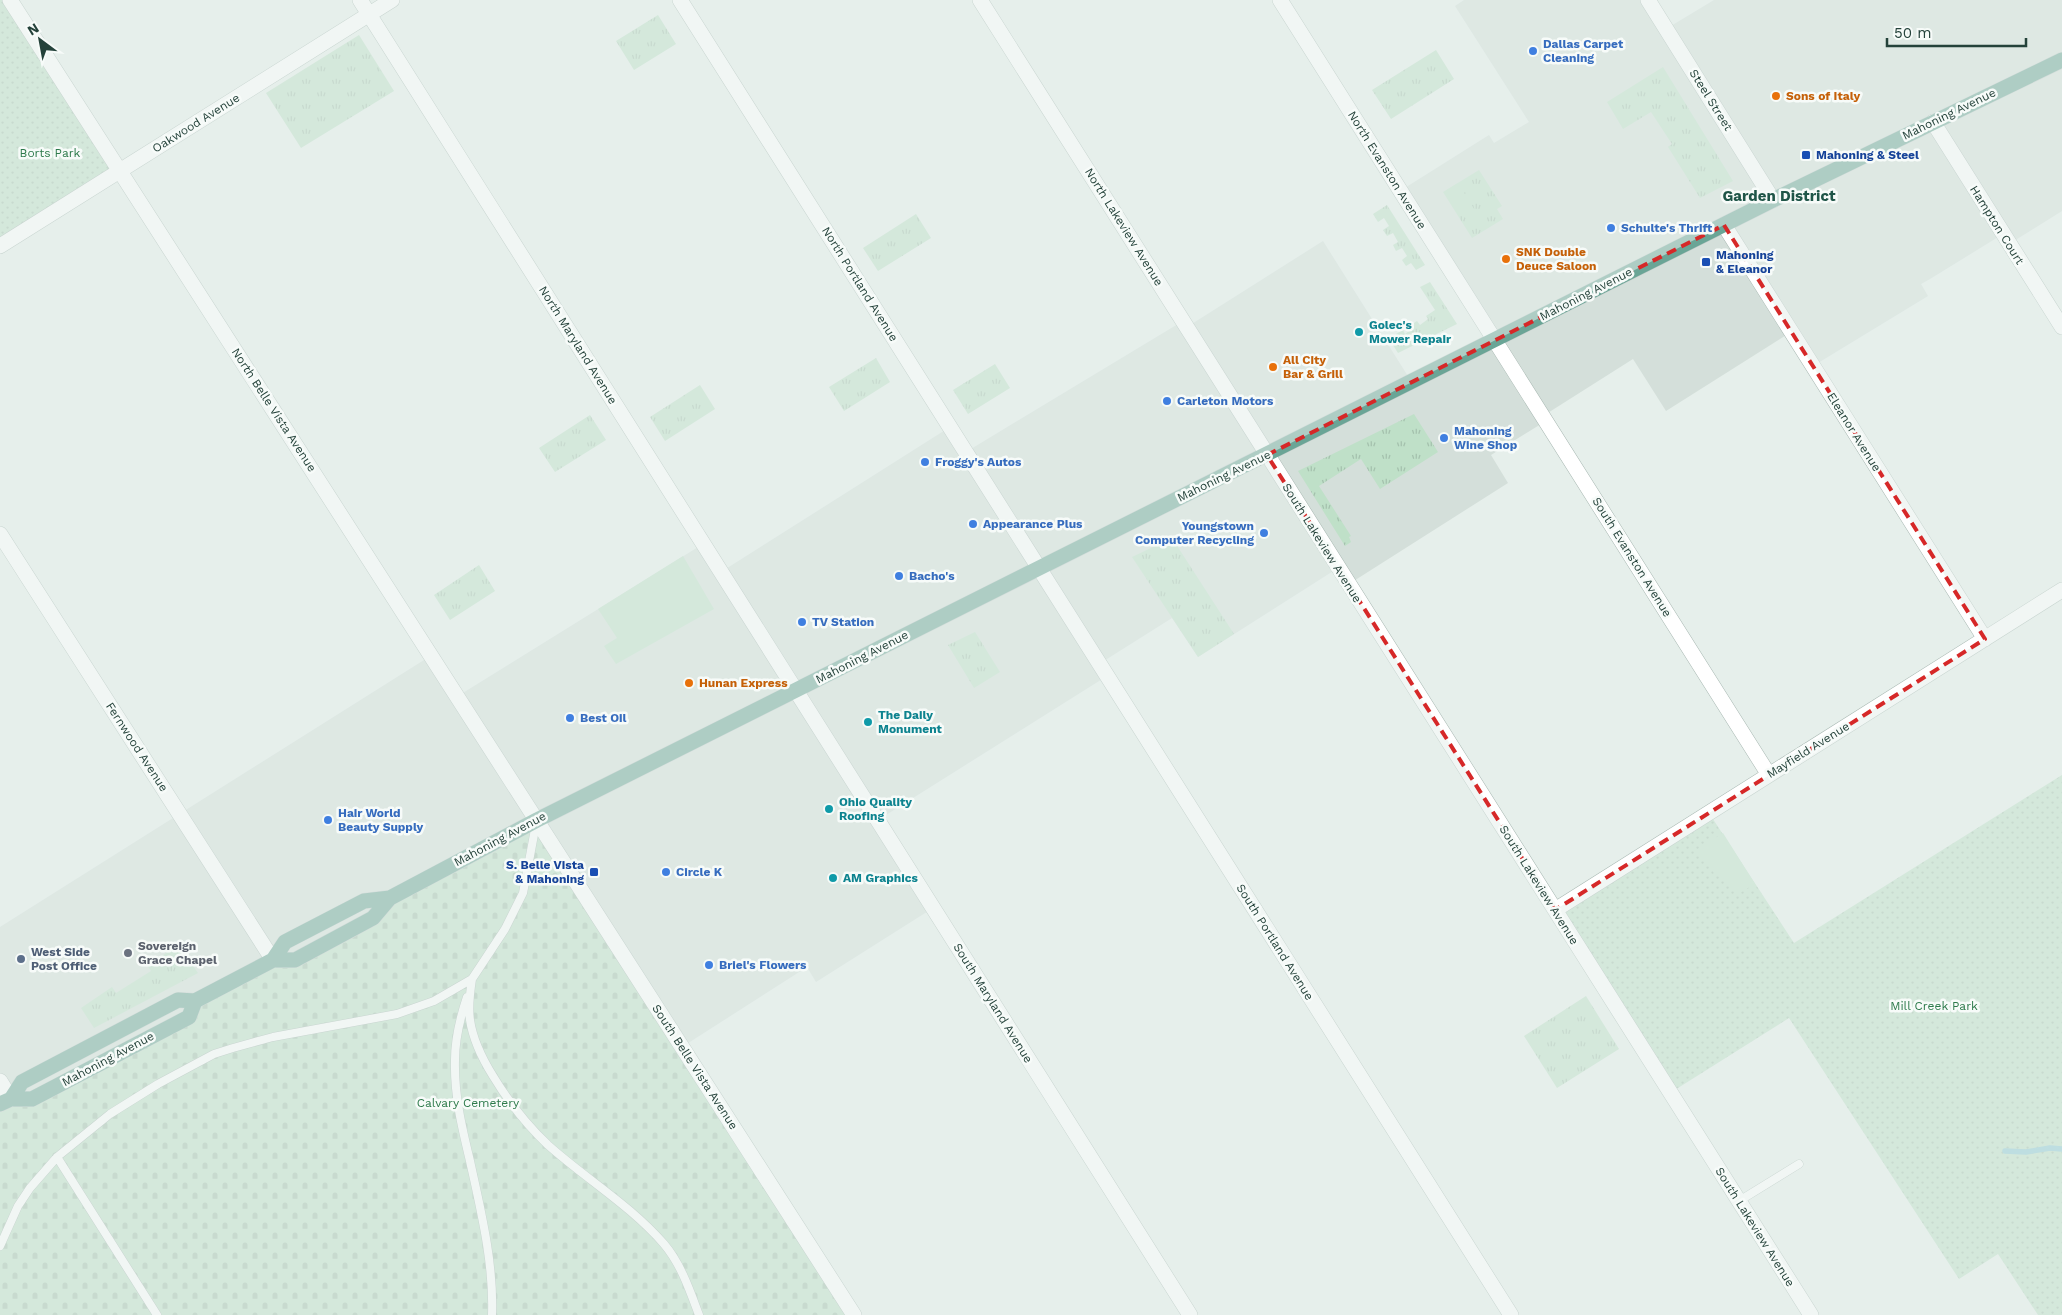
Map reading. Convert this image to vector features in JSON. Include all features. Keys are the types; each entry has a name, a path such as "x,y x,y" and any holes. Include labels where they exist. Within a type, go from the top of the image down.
{"main road":[{"name":"Mahoning Avenue","path":"5,1102 22,1082 178,1000 194,1001 273,960 285,942 364,901 390,898 537,820 1773,200 2062,60"}],"street":[{"name":"North Belle Vista Avenue","path":"10,0 537,820"},
{"name":"North Maryland Avenue","path":"360,0 796,690"},
{"name":"Oakwood Avenue","path":"0,246 392,0"},
{"name":"North Portland Avenue","path":"680,0 1039,569"},
{"name":"North Lakeview Avenue","path":"980,0 1267,455"},
{"name":"North Evanston Avenue","path":"1280,0 1494,340"},
{"name":"Steel Street","path":"1648,0 1773,200"},
{"name":"Hampton Court","path":"1933,122 2062,327"},
{"name":"Eleanor Avenue","path":"1724,225 1985,639"},
{"name":"South Evanston Avenue","path":"1494,340 1769,775"},
{"name":"South Lakeview Avenue","path":"1267,455 1811,1315"},
{"name":"Fernwood Avenue","path":"0,534 273,960"},
{"name":"South Portland Avenue","path":"1039,569 1511,1315"},
{"name":"Mayfield Avenue","path":"1555,910 2062,590"},
{"name":"South Maryland Avenue","path":"796,690 1190,1315"},
{"name":"South Belle Vista Avenue","path":"537,820 854,1315"},
{"path":"0,1080 5,1102"}],"lane":[{"path":"492,1315 491,1285 482,1217 458,1110 454,1059 459,1022 472,979 505,929 524,892 537,820"},
{"path":"0,1246 18,1206 30,1188 57,1157 117,1110 158,1084 214,1054 273,1037 397,1014 434,1001 472,979"},
{"path":"472,979 469,1002 470,1020 476,1042 486,1065 502,1090 516,1110 548,1144 623,1204 665,1245 677,1262 699,1315"},
{"path":"57,1157 157,1315"},
{"path":"1739,1201 1799,1164"}],"highlighted area":[{"path":"1724,225 1985,639 1555,910 1267,455"}],"shaded area":[{"path":"1464,0 1648,0 1666,29 1714,0 2062,0 2062,211 2009,244 2003,234 1921,284 1928,296 1813,366 1791,332 1666,411 1633,359 1543,416 1546,421 1491,455 1508,483 1349,584 1338,568 1198,657 1172,618 1099,664 1107,676 878,820 933,908 816,982 807,967 682,1047 373,918 32,1099 0,1081 0,927 432,655 458,696 703,544 721,572 950,427 966,452 1183,321 1187,327 1323,241 1411,381 1494,340 1400,191 1489,135 1494,143 1529,122 1455,6"}],"green space":[{"name":"Borts Park","path":"0,0 10,0 120,170 0,246"},
{"path":"658,15 676,44 634,70 616,41"},
{"path":"359,35 394,91 301,148 266,93"},
{"path":"1436,50 1454,79 1391,119 1372,90"},
{"path":"1663,67 1733,181 1700,198 1668,147 1672,144 1651,112 1623,129 1607,102"},
{"path":"1479,170 1502,206 1497,209 1503,219 1472,238 1443,192"},
{"path":"1458,183 1479,217 1469,223 1447,190"},
{"path":"1387,205 1425,265 1416,270 1411,263 1406,266 1402,260 1407,256 1402,248 1396,251 1393,245 1398,242 1393,233 1387,236 1383,230 1389,226 1384,218 1378,222 1373,214"},
{"path":"916,214 931,238 878,271 863,248"},
{"path":"1430,282 1457,324 1398,353 1391,342 1398,338 1396,334 1403,330 1405,334 1413,328 1411,325 1417,321 1420,325 1428,319 1426,316 1435,310 1420,287"},
{"path":"876,358 890,382 844,411 829,387"},
{"path":"995,364 1010,388 968,414 953,390"},
{"path":"700,385 715,409 665,441 650,417"},
{"path":"1414,414 1438,452 1380,489 1361,459 1319,486 1351,536 1349,537 1351,542 1345,546 1298,471"},
{"path":"590,415 606,440 555,472 539,448"},
{"path":"1172,538 1234,634 1198,657 1132,557"},
{"path":"683,556 714,609 616,664 604,646 617,638 598,609"},
{"path":"479,565 495,591 450,620 434,595"},
{"path":"975,632 1000,672 974,688 948,645"},
{"name":"Mill Creek Park","path":"2062,775 2062,1315 2038,1315 1998,1254 1959,1279 1789,1018 1670,1093 1555,910 1709,813 1794,943"},
{"name":"Calvary Cemetery","path":"537,820 854,1315 0,1315 0,1104 32,1099 189,1017 195,1001 232,981 295,960"},
{"path":"1723,833 1755,884 1741,892 1714,873 1698,849"},
{"path":"179,945 198,973 94,1028 81,1008 112,987 116,993 151,971 147,965"},
{"path":"1586,996 1619,1049 1557,1088 1524,1036"}],"waterway":[{"path":"2005,1151 2026,1152 2050,1148 2062,1149"}],"place":[{"name":"Dallas Carpet Cleaning","path":"1533,51"},
{"name":"Sons of Italy","path":"1776,96"},
{"name":"Mahoning & Steel","path":"1806,155"},
{"name":"Schulte's Thrift","path":"1611,228"},
{"name":"SNK Double Deuce Saloon","path":"1506,259"},
{"name":"Mahoning & Eleanor","path":"1706,262"},
{"name":"Golec's Mower Repair","path":"1359,332"},
{"name":"All City Bar & Grill","path":"1273,367"},
{"name":"Carleton Motors","path":"1167,401"},
{"name":"Mahoning Wine Shop","path":"1444,438"},
{"name":"Froggy's Autos","path":"925,462"},
{"name":"Appearance Plus","path":"973,524"},
{"name":"Youngstown Computer Recycling","path":"1264,533"},
{"name":"Bacho's","path":"899,576"},
{"name":"TV Station","path":"802,622"},
{"name":"Hunan Express","path":"689,683"},
{"name":"Best Oil","path":"570,718"},
{"name":"The Daily Monument","path":"868,722"},
{"name":"Ohio Quality Roofing","path":"829,809"},
{"name":"Hair World Beauty Supply","path":"328,820"},
{"name":"S. Belle Vista & Mahoning","path":"594,872"},
{"name":"Circle K","path":"666,872"},
{"name":"AM Graphics","path":"833,878"},
{"name":"Sovereign Grace Chapel","path":"128,953"},
{"name":"West Side Post Office","path":"21,959"},
{"name":"Briel's Flowers","path":"709,965"}],"district":[{"name":"Garden District","path":"1779,196"}]}
